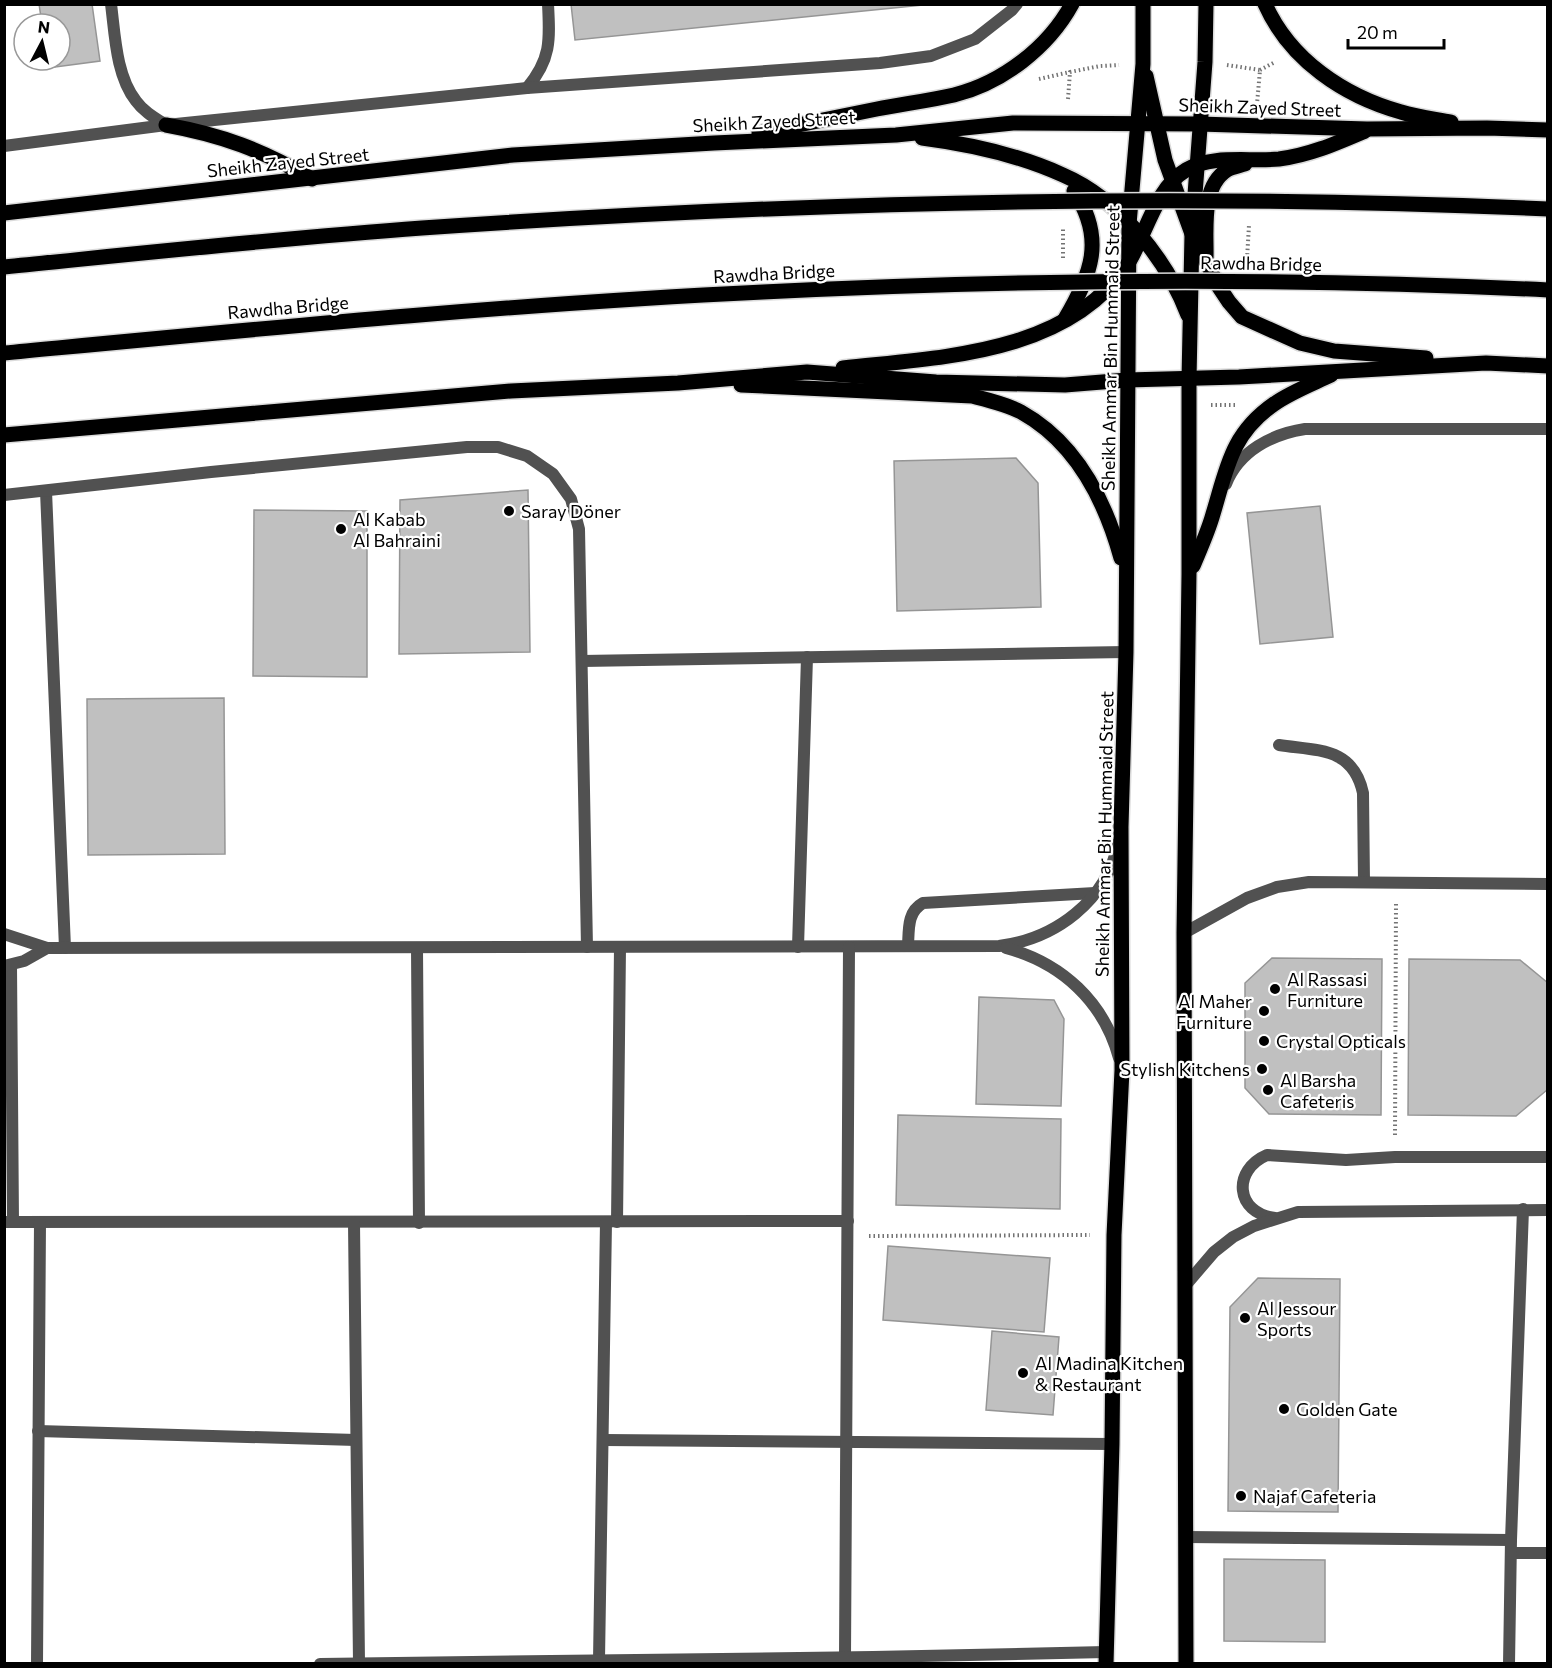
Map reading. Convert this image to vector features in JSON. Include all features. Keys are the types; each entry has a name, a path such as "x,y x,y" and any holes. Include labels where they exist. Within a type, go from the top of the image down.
{"main road":[{"path":"714,143 956,94 987,83 1016,66 1044,43 1071,4"},
{"name":"Sheikh Ammar Bin Hummaid Street","path":"1106,1658 1112,1444 1114,1235 1122,1070 1121,827 1126,652 1129,263 1143,64 1143,4"},
{"path":"1186,1664 1184,933 1189,379 1192,234 1205,62 1206,4"},
{"path":"1265,4 1270,17 1297,53 1328,79 1364,99 1402,113 1487,128"},
{"path":"1143,64 1165,160 1192,234 1229,302 1242,317 1300,343 1334,351 1548,366"},
{"name":"Sheikh Zayed Street","path":"4,213 513,155 896,135 1013,123 1548,130"},
{"path":"166,125 204,132 242,144 278,159 312,179"},
{"path":"4,435 511,391 678,383 807,372 965,354 1012,342 1063,322 1095,301 1118,278 1129,263 1160,199 1187,169 1221,161 1280,159 1311,153 1368,129"},
{"path":"896,135 981,149 1064,175 1098,197 1130,224 1164,268 1190,321"},
{"path":"1206,261 1209,194 1227,170 1253,160"},
{"path":"1063,322 1087,278 1092,240 1089,221 1082,203 1064,175"},
{"path":"4,267 421,228 853,207 1037,202 1199,201 1348,202 1548,208"},
{"name":"Rawdha Bridge","path":"4,353 427,314 763,292 1206,282 1548,290"},
{"path":"807,372 997,384 1065,385 1485,363"},
{"path":"1189,574 1213,515 1221,479 1241,437 1256,419 1274,404 1339,371"},
{"path":"678,383 972,396 994,401 1019,411 1042,425 1059,442 1078,464 1100,498 1115,535 1126,578"}],"street":[{"path":"111,4 120,66 126,84 135,101 166,125"},
{"path":"527,88 540,73 546,57 550,32 548,4"},
{"path":"4,146 166,125 527,88 880,63 931,56 975,39 1017,4"},
{"path":"1213,515 1228,479 1242,459 1266,440 1289,431 1548,429"},
{"path":"4,495 467,447 498,447 527,456 553,474 571,499 579,529 587,947"},
{"path":"46,491 65,948"},
{"path":"582,661 1126,652"},
{"path":"798,947 807,657"},
{"path":"1279,745 1328,752 1346,760 1354,770 1361,782 1363,793 1364,882"},
{"path":"4,934 46,948 999,946 1018,944 1052,930 1083,908 1108,873 1117,850 1121,827"},
{"path":"1184,933 1227,907 1247,898 1277,887 1309,882 1548,884"},
{"path":"908,946 911,914 923,903 1095,893"},
{"path":"999,946 1033,957 1071,980 1104,1020 1115,1045 1122,1070"},
{"path":"600,1660 603,1440 620,947"},
{"path":"845,1657 849,947"},
{"path":"46,948 24,961 8,966 9,1222 848,1221"},
{"path":"417,948 418,1223"},
{"path":"1276,1218 1264,1216 1254,1210 1246,1201 1243,1190 1248,1167 1257,1159 1267,1155 1279,1154 1322,1160 1395,1157 1548,1157"},
{"path":"1509,1664 1511,1540 1524,1209"},
{"path":"1184,1287 1214,1252 1233,1237 1254,1226 1298,1212 1548,1210"},
{"path":"37,1664 40,1222"},
{"path":"354,1223 359,1663"},
{"path":"38,1431 356,1440"},
{"path":"603,1440 1112,1444"},
{"path":"1185,1537 1511,1540"},
{"path":"1511,1553 1548,1553"},
{"path":"320,1664 845,1657 873,1660 1106,1658"}],"path":[{"path":"1205,62 1260,70 1256,126"},
{"path":"1067,122 1070,72 1100,66 1143,64"},
{"path":"1246,261 1250,216"},
{"path":"1063,265 1064,220"},
{"path":"1395,1157 1396,882"},
{"path":"847,1236 1114,1235"}],"building":[{"path":"39,4 92,4 100,61 72,65 72,12 40,12"},
{"path":"571,4 933,4 575,40"},
{"path":"1016,458 1038,483 1041,607 897,611 894,461"},
{"path":"528,490 530,652 399,654 400,500"},
{"path":"1320,506 1333,637 1260,644 1247,513"},
{"path":"254,510 367,511 367,677 253,676"},
{"path":"224,698 225,854 88,855 87,699"},
{"path":"1272,958 1382,959 1381,1115 1269,1114 1245,1088 1245,983"},
{"path":"1409,959 1520,960 1548,983 1547,1090 1516,1116 1408,1115"},
{"path":"979,997 1054,1000 1064,1019 1061,1106 976,1104"},
{"path":"898,1115 1061,1119 1060,1209 896,1205"},
{"path":"888,1246 1050,1258 1044,1332 883,1320"},
{"name":"Golden Gate","path":"1258,1278 1340,1279 1338,1512 1228,1511 1230,1307"},
{"name":"Al Madina Kitchen & Restaurant","path":"992,1331 1059,1337 1053,1415 986,1410"},
{"path":"1224,1559 1325,1560 1325,1642 1224,1641"}],"place":[{"name":"Saray Döner","path":"509,511"},
{"name":"Al Kabab Al Bahraini","path":"341,529"},
{"name":"Al Rassasi Furniture","path":"1275,989"},
{"name":"Al Maher Furniture","path":"1264,1011"},
{"name":"Crystal Opticals","path":"1264,1041"},
{"name":"Stylish Kitchens","path":"1262,1069"},
{"name":"Al Barsha Cafeteris","path":"1268,1090"},
{"name":"Al Jessour Sports","path":"1245,1318"},
{"name":"Al Madina Kitchen & Restaurant","path":"1023,1373"},
{"name":"Golden Gate","path":"1284,1409"},
{"name":"Najaf Cafeteria","path":"1241,1496"}]}
